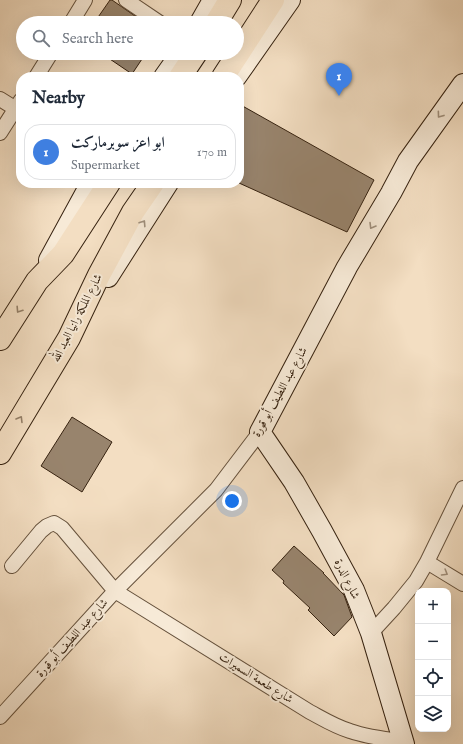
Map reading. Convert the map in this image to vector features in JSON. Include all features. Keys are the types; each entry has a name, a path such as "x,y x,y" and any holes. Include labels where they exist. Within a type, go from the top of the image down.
{"main road":[{"path":"220,16 230,0"},
{"path":"244,45 273,0"},
{"path":"183,72 191,60"},
{"path":"226,72 234,60"},
{"path":"0,339 37,281 63,254 106,188"},
{"name":"شارع الملكة رانيا العبد الله","path":"0,453 69,338 99,275 133,212 150,188"}],"street":[{"path":"75,16 84,0"},
{"path":"126,0 150,16"},
{"path":"204,16 213,0"},
{"path":"240,72 290,0"},
{"path":"39,72 47,60"},
{"path":"168,72 176,60"},
{"name":"شارع عبد اللطيف أبو قورة","path":"0,717 115,591 216,490 260,432 347,267 391,193 408,161 463,84"},
{"path":"0,99 16,103"},
{"path":"0,133 16,107"},
{"path":"37,281 88,188"},
{"path":"69,338 165,188"},
{"name":"شارع الدرة","path":"260,432 294,482 354,590 371,633 403,742"},
{"path":"371,633 416,580 427,562 463,488"},
{"name":"شارع طعمة السميرات","path":"12,566 41,531 54,523 62,528 115,591 304,708 338,726 350,732 403,742"},
{"path":"427,562 463,584"}],"building":[{"path":"110,0 112,0 135,16 99,16"},
{"path":"111,60 141,60 133,72 129,72"},
{"path":"244,107 374,180 347,232 244,185"},
{"path":"72,417 112,442 82,492 41,466"},
{"path":"294,546 324,573 344,595 352,617 334,636 308,610 310,608 283,583 284,581 272,570"}],"place":[{"name":"ابو اعز سوبرماركت","path":"339,96"}]}
